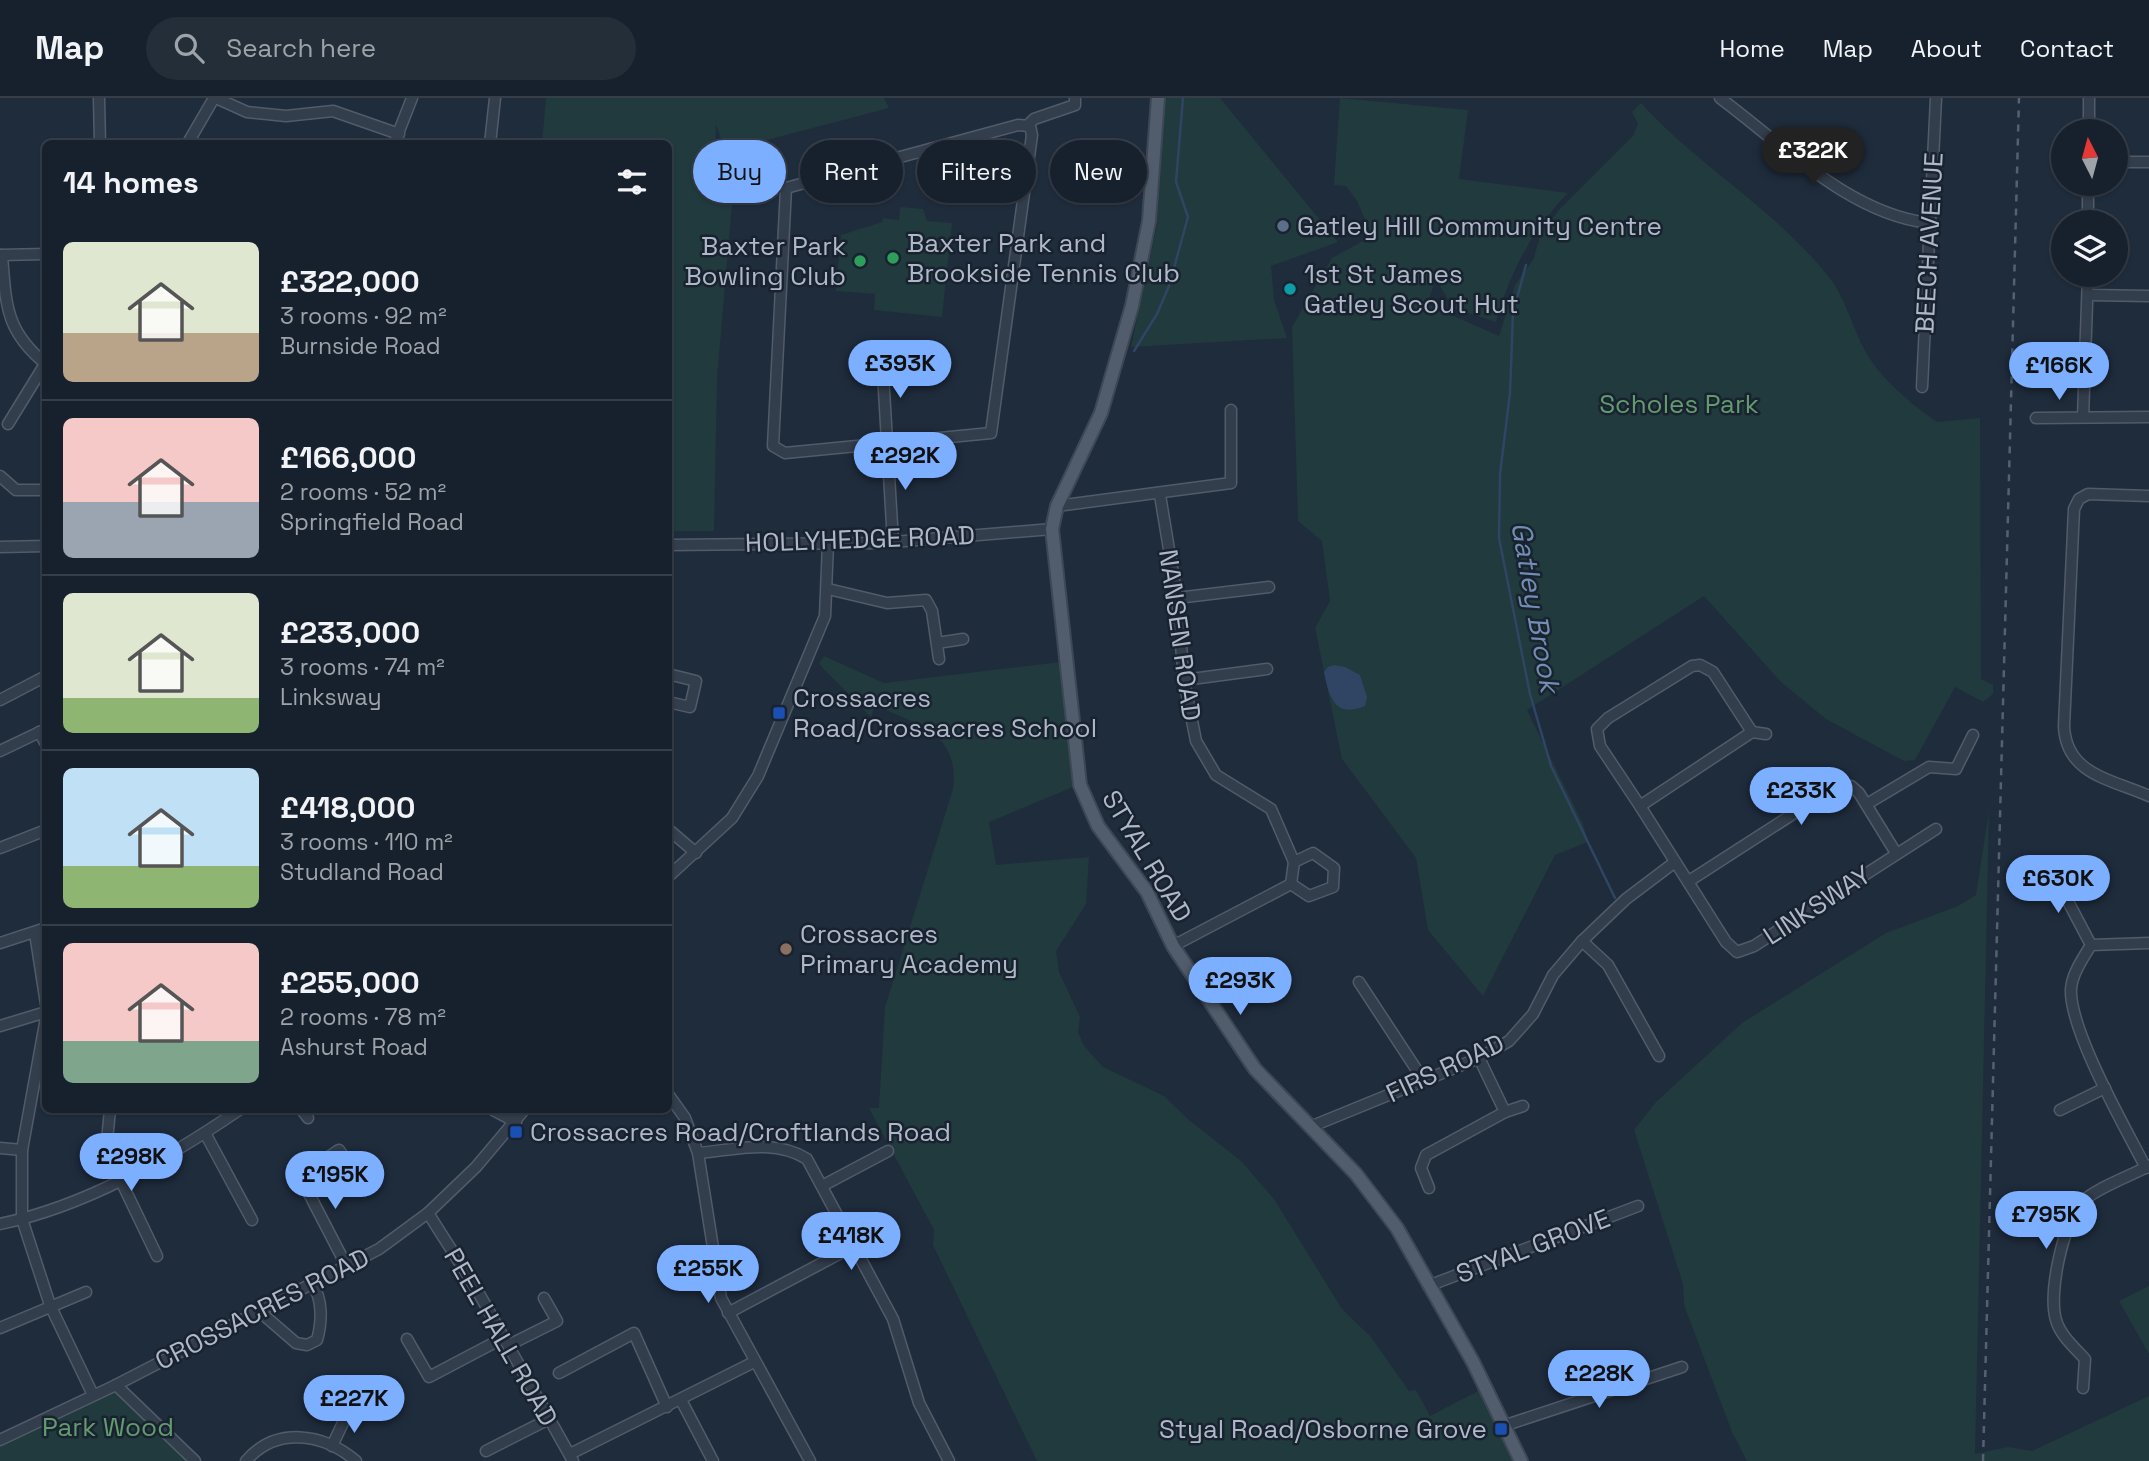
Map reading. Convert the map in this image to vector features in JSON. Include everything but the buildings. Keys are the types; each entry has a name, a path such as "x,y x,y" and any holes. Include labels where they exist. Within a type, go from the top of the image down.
{"main road":[{"name":"STYAL ROAD","path":"1157,98 1149,221 1132,306 1101,413 1057,506 1052,529 1080,785 1098,826 1147,892 1173,946 1255,1069 1356,1174 1397,1228 1473,1362 1506,1425 1521,1461"}],"street":[{"path":"99,98 100,140"},
{"path":"190,140 215,98 247,112 286,116 333,111 396,139 412,98"},
{"path":"490,140 495,98"},
{"path":"1028,126 1032,135 991,433 785,453 774,446 786,188 993,132 1028,126 1034,119 1075,106 1075,98"},
{"path":"1720,98 1852,198 1891,216 1929,223"},
{"name":"BEECH AVENUE","path":"1922,387 1936,98"},
{"path":"2089,98 2089,119"},
{"path":"2128,162 2149,162"},
{"path":"42,254 1,255 9,318 27,348 42,361"},
{"path":"2083,417 2088,287"},
{"path":"2088,295 2149,296"},
{"path":"882,357 893,542"},
{"path":"8,424 42,369"},
{"path":"1057,506 1160,495 1231,483 1231,410"},
{"path":"2036,418 2149,417"},
{"path":"0,476 16,490 42,490"},
{"path":"2149,496 2088,494 2079,499 2074,509 2064,726 2065,744 2071,757 2087,769 2149,796"},
{"name":"NANSEN ROAD","path":"1160,495 1177,598 1184,680 1196,741 1216,775 1271,809 1294,862"},
{"name":"HOLLYHEDGE ROAD","path":"672,545 893,542 1052,529"},
{"path":"672,874 732,818 758,776 825,616 828,543"},
{"path":"0,547 42,546"},
{"path":"1177,598 1269,587"},
{"path":"828,589 887,603 926,600 932,611 939,659"},
{"path":"937,643 963,639"},
{"name":"LINKSWAY","path":"1752,732 1713,672 1700,665 1692,666 1608,718 1597,729 1600,746 1730,948 1746,951 1936,829"},
{"path":"1184,680 1267,669"},
{"path":"672,675 696,681 691,707 672,703"},
{"path":"0,700 42,678"},
{"path":"0,751 42,731"},
{"path":"1640,806 1752,732 1766,734"},
{"path":"1867,804 1929,767 1956,769 1973,735"},
{"name":"LINKSWAY","path":"1689,881 1838,785 1851,786 1867,804 1896,853"},
{"path":"0,848 42,832"},
{"path":"672,832 696,853"},
{"path":"1313,853 1334,868 1333,887 1310,896 1291,884 1294,862 1313,853"},
{"name":"FIRS ROAD","path":"1310,1127 1479,1058 1509,1041 1533,1014 1553,975 1582,941 1626,899 1675,862"},
{"path":"2052,872 2091,945"},
{"path":"1173,946 1291,884"},
{"path":"0,943 42,930"},
{"path":"35,933 42,978"},
{"path":"1582,941 1608,965 1659,1056"},
{"path":"2091,945 2149,943"},
{"path":"2083,1388 2085,1359 2068,1341 2056,1320 2056,1281 2064,1233 2083,1200 2147,1167 2105,1088 2077,1021 2071,989 2078,968 2091,945"},
{"path":"1359,982 1424,1081"},
{"path":"0,1026 42,1013"},
{"path":"42,1040 22,1150 22,1219 50,1305 93,1395"},
{"path":"1479,1058 1505,1112"},
{"path":"2060,1110 2105,1088"},
{"path":"672,1100 685,1118 698,1153 715,1274 728,1313 810,1461"},
{"path":"1429,1188 1416,1167 1426,1155 1505,1112 1523,1106"},
{"path":"110,1113 107,1140 121,1181 157,1256"},
{"path":"0,1224 22,1219 121,1181 235,1113"},
{"path":"499,1113 516,1122"},
{"name":"CROSSACRES ROAD","path":"0,1440 116,1385 379,1249 428,1213 487,1157 522,1113"},
{"path":"205,1133 252,1220"},
{"path":"698,1153 775,1146 792,1149 807,1159 893,1319 919,1403 948,1461"},
{"path":"0,1148 22,1150"},
{"path":"346,1265 306,1186 311,1169 339,1150 351,1167"},
{"path":"822,1186 888,1152"},
{"name":"STYAL GROVE","path":"1428,1286 1638,1206"},
{"name":"PEEL HALL ROAD","path":"428,1213 507,1341 571,1458"},
{"path":"728,1313 854,1246"},
{"path":"259,1311 296,1343 307,1345 317,1340 320,1331 319,1294 312,1284"},
{"path":"0,1328 86,1292"},
{"path":"407,1339 429,1377 556,1321 544,1298"},
{"path":"559,1373 634,1333 667,1407"},
{"path":"571,1458 754,1362"},
{"path":"1506,1425 1682,1367"},
{"path":"116,1385 195,1461"},
{"path":"681,1400 713,1461"},
{"path":"332,1446 349,1410"},
{"path":"486,1451 549,1419"},
{"path":"246,1461 257,1448 276,1438 305,1437 332,1446 356,1461"}],"green space":[{"path":"546,98 884,98 889,108 767,140 721,140 716,124 715,140 693,140 693,203 732,203 717,379 714,531 672,531 672,140 542,140"},
{"path":"1163,98 1220,98 1338,242 1271,266 1274,300 1287,338 1131,347 1157,225"},
{"name":"Scholes Park","path":"1340,98 1468,110 1459,179 1568,193 1544,221 1515,269 1496,322 1453,308 1436,279 1427,304 1499,336 1515,285 1533,260 1540,237 1558,211 1633,136 1638,124 1632,112 1641,103 1663,126 1784,229 1807,252 1839,292 1863,347 1896,389 1937,422 1980,418 1981,679 1993,685 1993,694 1983,702 1955,687 1915,760 1904,761 1826,719 1781,682 1704,596 1527,710 1583,824 1588,842 1555,855 1483,996 1428,930 1416,858 1342,759 1315,628 1330,601 1322,541 1298,521 1292,327 1332,258 1372,236 1357,201 1346,186 1334,185"},
{"name":"Baxter Park and Brookside Tennis Club","path":"900,207 923,209 927,221 952,223 942,317 874,310 875,294 836,291 841,235 882,222 883,218 899,220"},
{"path":"824,656 884,683 1061,662 1070,728 1073,787 989,822 996,865 1089,857 1086,904 1056,951 1059,972 1080,1017 1078,1032 1084,1046 1103,1067 1164,1096 1189,1120 1241,1161 1274,1199 1342,1309 1371,1337 1409,1391 1416,1390 1430,1416 1482,1389 1515,1461 1037,1461 933,1245 934,1230 869,1108 879,1108 885,1007 953,789 950,755 932,733 920,725 875,705 871,717 819,664"},
{"path":"1989,811 1975,1454 2008,1447 2032,1451 2149,1396 2149,1461 1747,1461 1732,1432 1684,1305 1683,1284 1634,1130 1656,1102 1742,1023 1886,933 1958,906 1976,895"},
{"path":"2149,1286 2149,1354 2119,1301"},
{"name":"Park Wood","path":"116,1385 195,1461 0,1461 0,1443"}],"water":[{"path":"1334,665 1360,675 1367,697 1365,706 1346,710 1335,703 1324,672"}],"waterway":[{"name":"Gatley Brook","path":"1134,351 1157,314 1169,286 1188,217 1176,182 1183,98"},
{"name":"Gatley Brook","path":"1526,265 1513,313 1510,393 1500,474 1499,538 1530,694 1551,766 1615,898"}],"railway":[{"path":"1983,1461 2019,98"}],"place":[{"name":"Gatley Hill Community Centre","path":"1283,226"},
{"name":"Baxter Park and Brookside Tennis Club","path":"893,258"},
{"name":"Baxter Park Bowling Club","path":"860,261"},
{"name":"1st St James Gatley Scout Hut","path":"1290,289"},
{"name":"Crossacres Road/Crossacres School","path":"779,713"},
{"name":"Crossacres Primary Academy","path":"786,949"},
{"name":"Crossacres Road/Croftlands Road","path":"516,1132"},
{"name":"Styal Road/Osborne Grove","path":"1501,1429"}]}
